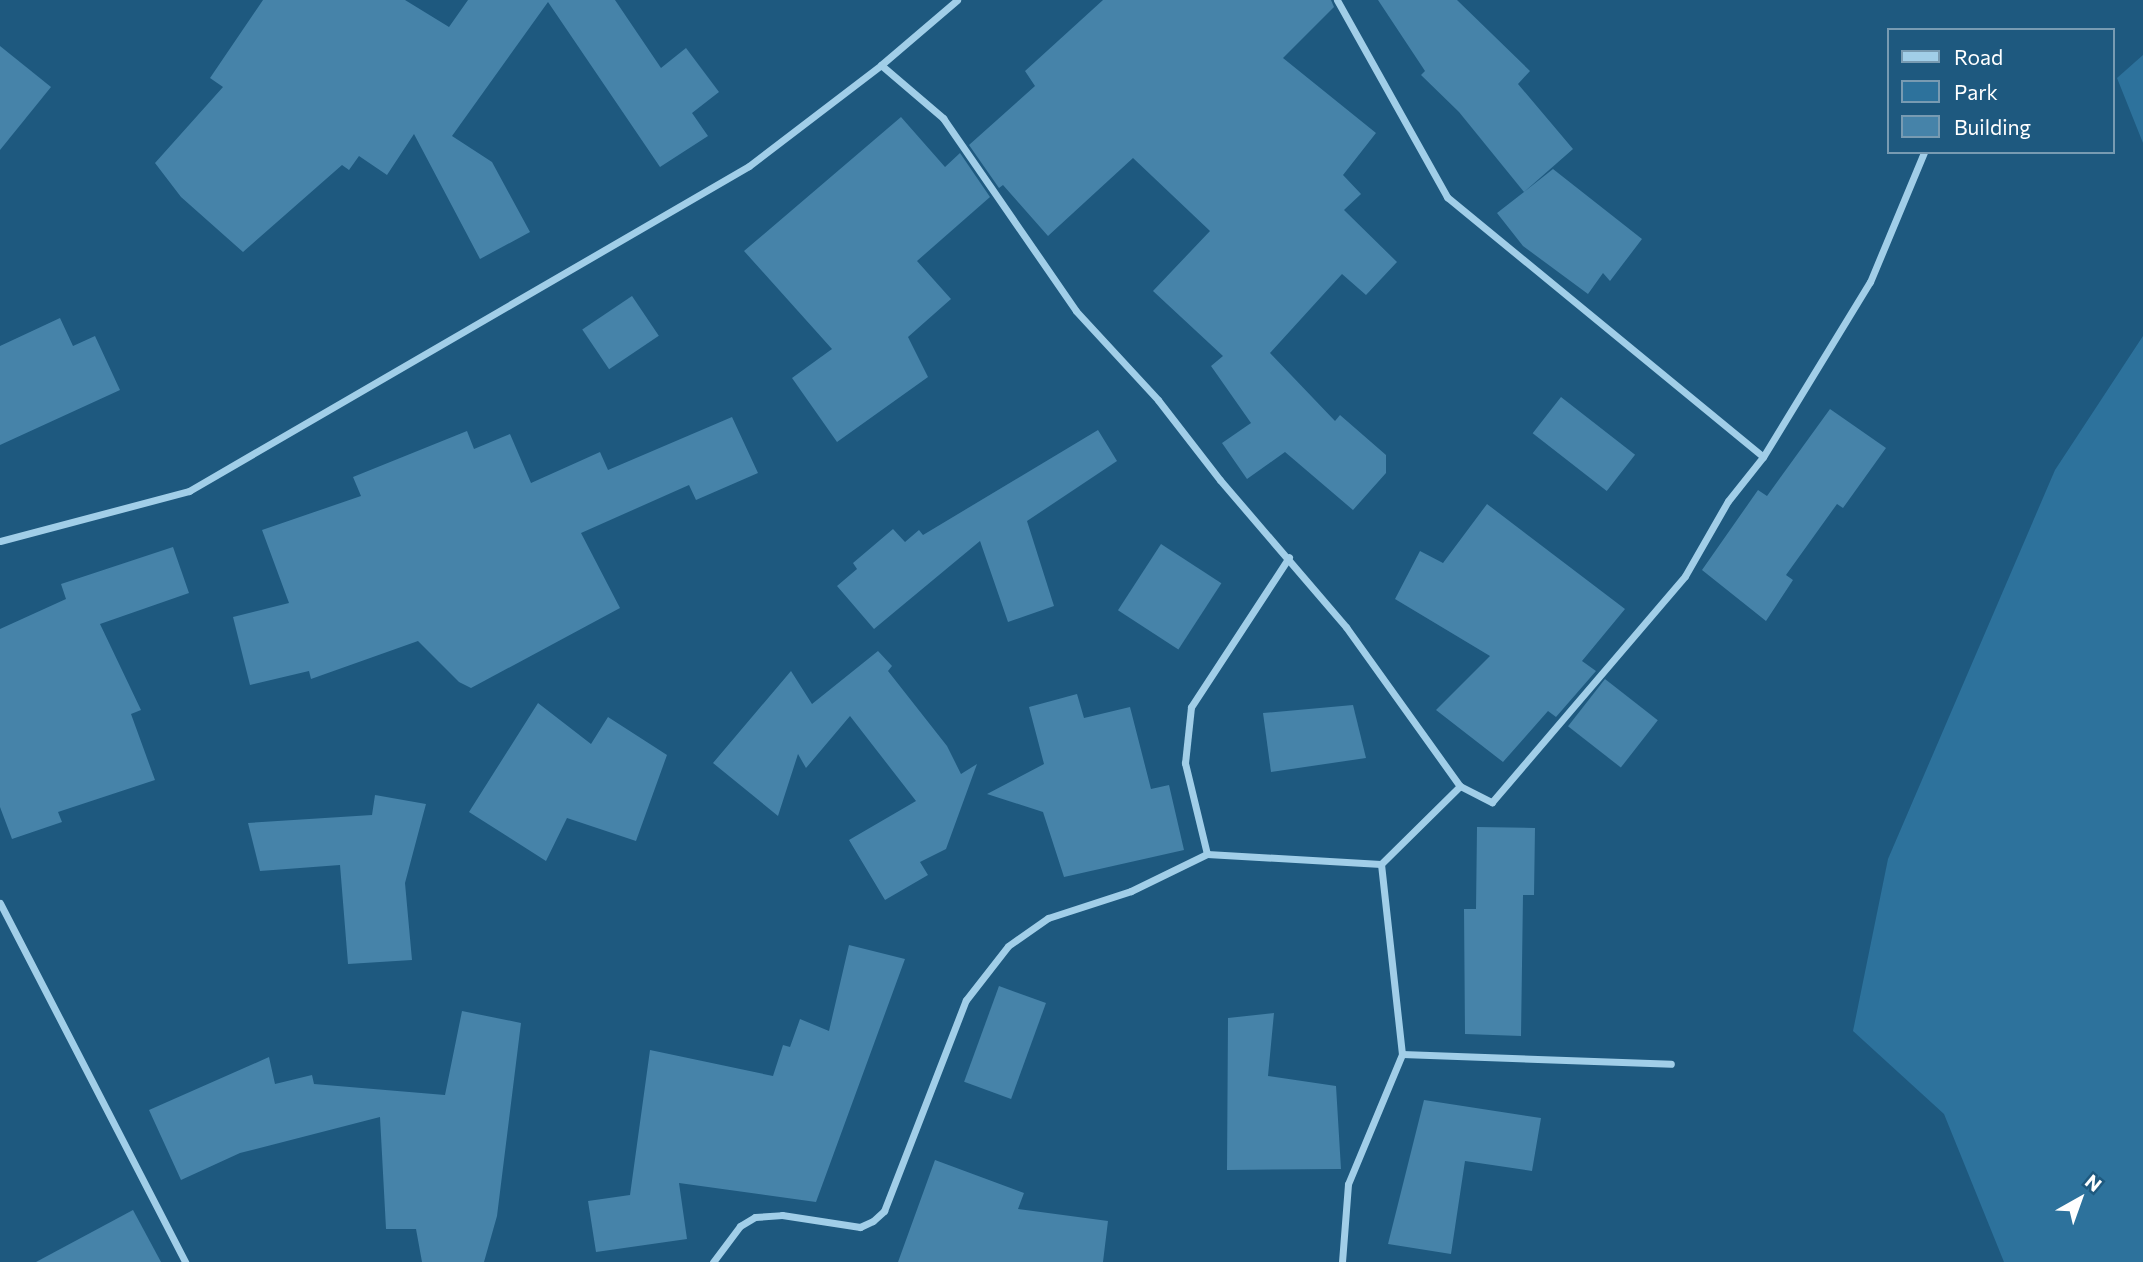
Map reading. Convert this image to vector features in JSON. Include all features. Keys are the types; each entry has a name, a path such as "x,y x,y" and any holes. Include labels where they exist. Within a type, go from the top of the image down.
{"street":[{"path":"0,541 189,491 749,166 881,65 957,0"},
{"path":"1337,0 1447,197 1763,457"},
{"path":"881,65 943,118 1076,311 1158,400 1220,480 1289,557 1421,726 1460,786 1492,802 1685,576 1728,501 1763,457 1870,282 1923,154"},
{"path":"1207,854 1185,763 1191,706 1289,557"},
{"path":"713,1262 740,1226 755,1217 782,1215 860,1227 873,1221 884,1211 966,1000 1008,946 1048,918 1131,891 1207,854 1381,864 1460,786"},
{"path":"1342,1262 1348,1184 1402,1054 1381,864"},
{"path":"0,903 185,1262"},
{"path":"1402,1054 1671,1064"}],"green space":[{"path":"2143,55 2143,143 2117,78"},
{"path":"2143,336 2143,1262 2004,1262 1944,1114 1853,1031 1888,859 2055,470"}],"building":[{"path":"263,0 405,0 449,27 468,0 615,0 661,68 686,48 719,92 692,113 708,136 660,167 548,2 452,136 492,162 530,232 480,259 414,134 387,175 359,156 349,170 342,165 243,252 181,197 155,163 223,87 210,78"},
{"path":"1103,0 1331,0 1334,7 1283,58 1376,133 1343,175 1361,194 1344,210 1397,262 1366,295 1342,274 1270,353 1335,421 1340,415 1386,455 1386,473 1353,510 1285,452 1247,479 1222,443 1251,423 1211,366 1223,356 1153,291 1210,231 1133,158 1048,236 1003,185 999,188 969,145 1035,86 1025,71"},
{"path":"1378,0 1457,0 1530,71 1518,84 1573,149 1524,192 1459,112 1421,75 1425,71"},
{"path":"0,46 51,87 0,150"},
{"path":"901,117 945,167 960,153 990,197 917,261 951,299 908,337 928,377 837,442 792,378 832,349 744,251"},
{"path":"1553,169 1642,239 1610,281 1603,273 1588,294 1523,246 1497,213"},
{"path":"632,296 659,336 609,369 582,330"},
{"path":"60,318 73,346 95,336 120,390 0,445 0,346"},
{"path":"1561,397 1635,455 1607,491 1533,433"},
{"path":"1830,409 1886,448 1843,508 1837,504 1786,575 1793,580 1766,621 1702,570 1758,490 1767,496"},
{"path":"732,417 758,473 696,500 689,485 581,533 620,608 471,688 459,682 418,641 311,679 309,671 250,685 233,617 289,603 262,530 361,496 353,477 467,431 474,449 510,434 531,483 600,452 608,470"},
{"path":"1098,430 1117,461 1027,521 1054,606 1008,622 980,541 874,629 837,586 857,569 853,563 893,529 905,542 919,530 923,535"},
{"path":"1487,504 1625,609 1582,661 1596,671 1556,717 1548,711 1503,762 1436,710 1490,656 1395,599 1420,551 1443,563"},
{"path":"1161,544 1221,583 1178,649 1118,610"},
{"path":"173,547 189,593 100,624 141,710 131,714 155,780 58,812 62,822 12,839 0,807 0,629 66,599 61,584"},
{"path":"878,651 892,666 888,671 947,746 961,774 977,764 946,849 920,862 928,875 885,900 849,840 916,801 850,716 806,768 798,754 778,816 713,763 791,671 812,704"},
{"path":"1605,679 1658,720 1621,768 1568,726"},
{"path":"1077,694 1084,718 1130,707 1151,789 1169,785 1184,850 1064,877 1043,812 987,794 1044,764 1029,707"},
{"path":"538,703 591,744 608,717 667,755 636,841 567,818 546,861 469,812"},
{"path":"1353,705 1366,758 1271,772 1263,713"},
{"path":"375,795 426,804 405,883 412,960 348,964 340,865 260,871 248,823 372,815"},
{"path":"1477,827 1535,828 1534,895 1523,895 1521,1036 1465,1034 1464,909 1476,909"},
{"path":"849,945 905,959 816,1202 679,1183 687,1239 596,1252 588,1201 630,1195 650,1050 773,1076 783,1045 790,1047 800,1019 829,1031"},
{"path":"999,986 1046,1003 1011,1099 964,1082"},
{"path":"462,1011 521,1023 497,1216 484,1262 422,1262 416,1229 386,1229 380,1117 240,1153 181,1180 149,1110 269,1057 275,1084 312,1075 314,1084 445,1095"},
{"path":"1274,1013 1268,1076 1336,1086 1341,1169 1227,1170 1228,1018"},
{"path":"1424,1100 1541,1118 1532,1171 1465,1161 1451,1254 1388,1244"},
{"path":"935,1160 1024,1193 1018,1209 1108,1221 1103,1262 898,1262"},
{"path":"133,1210 161,1262 36,1262"}]}
